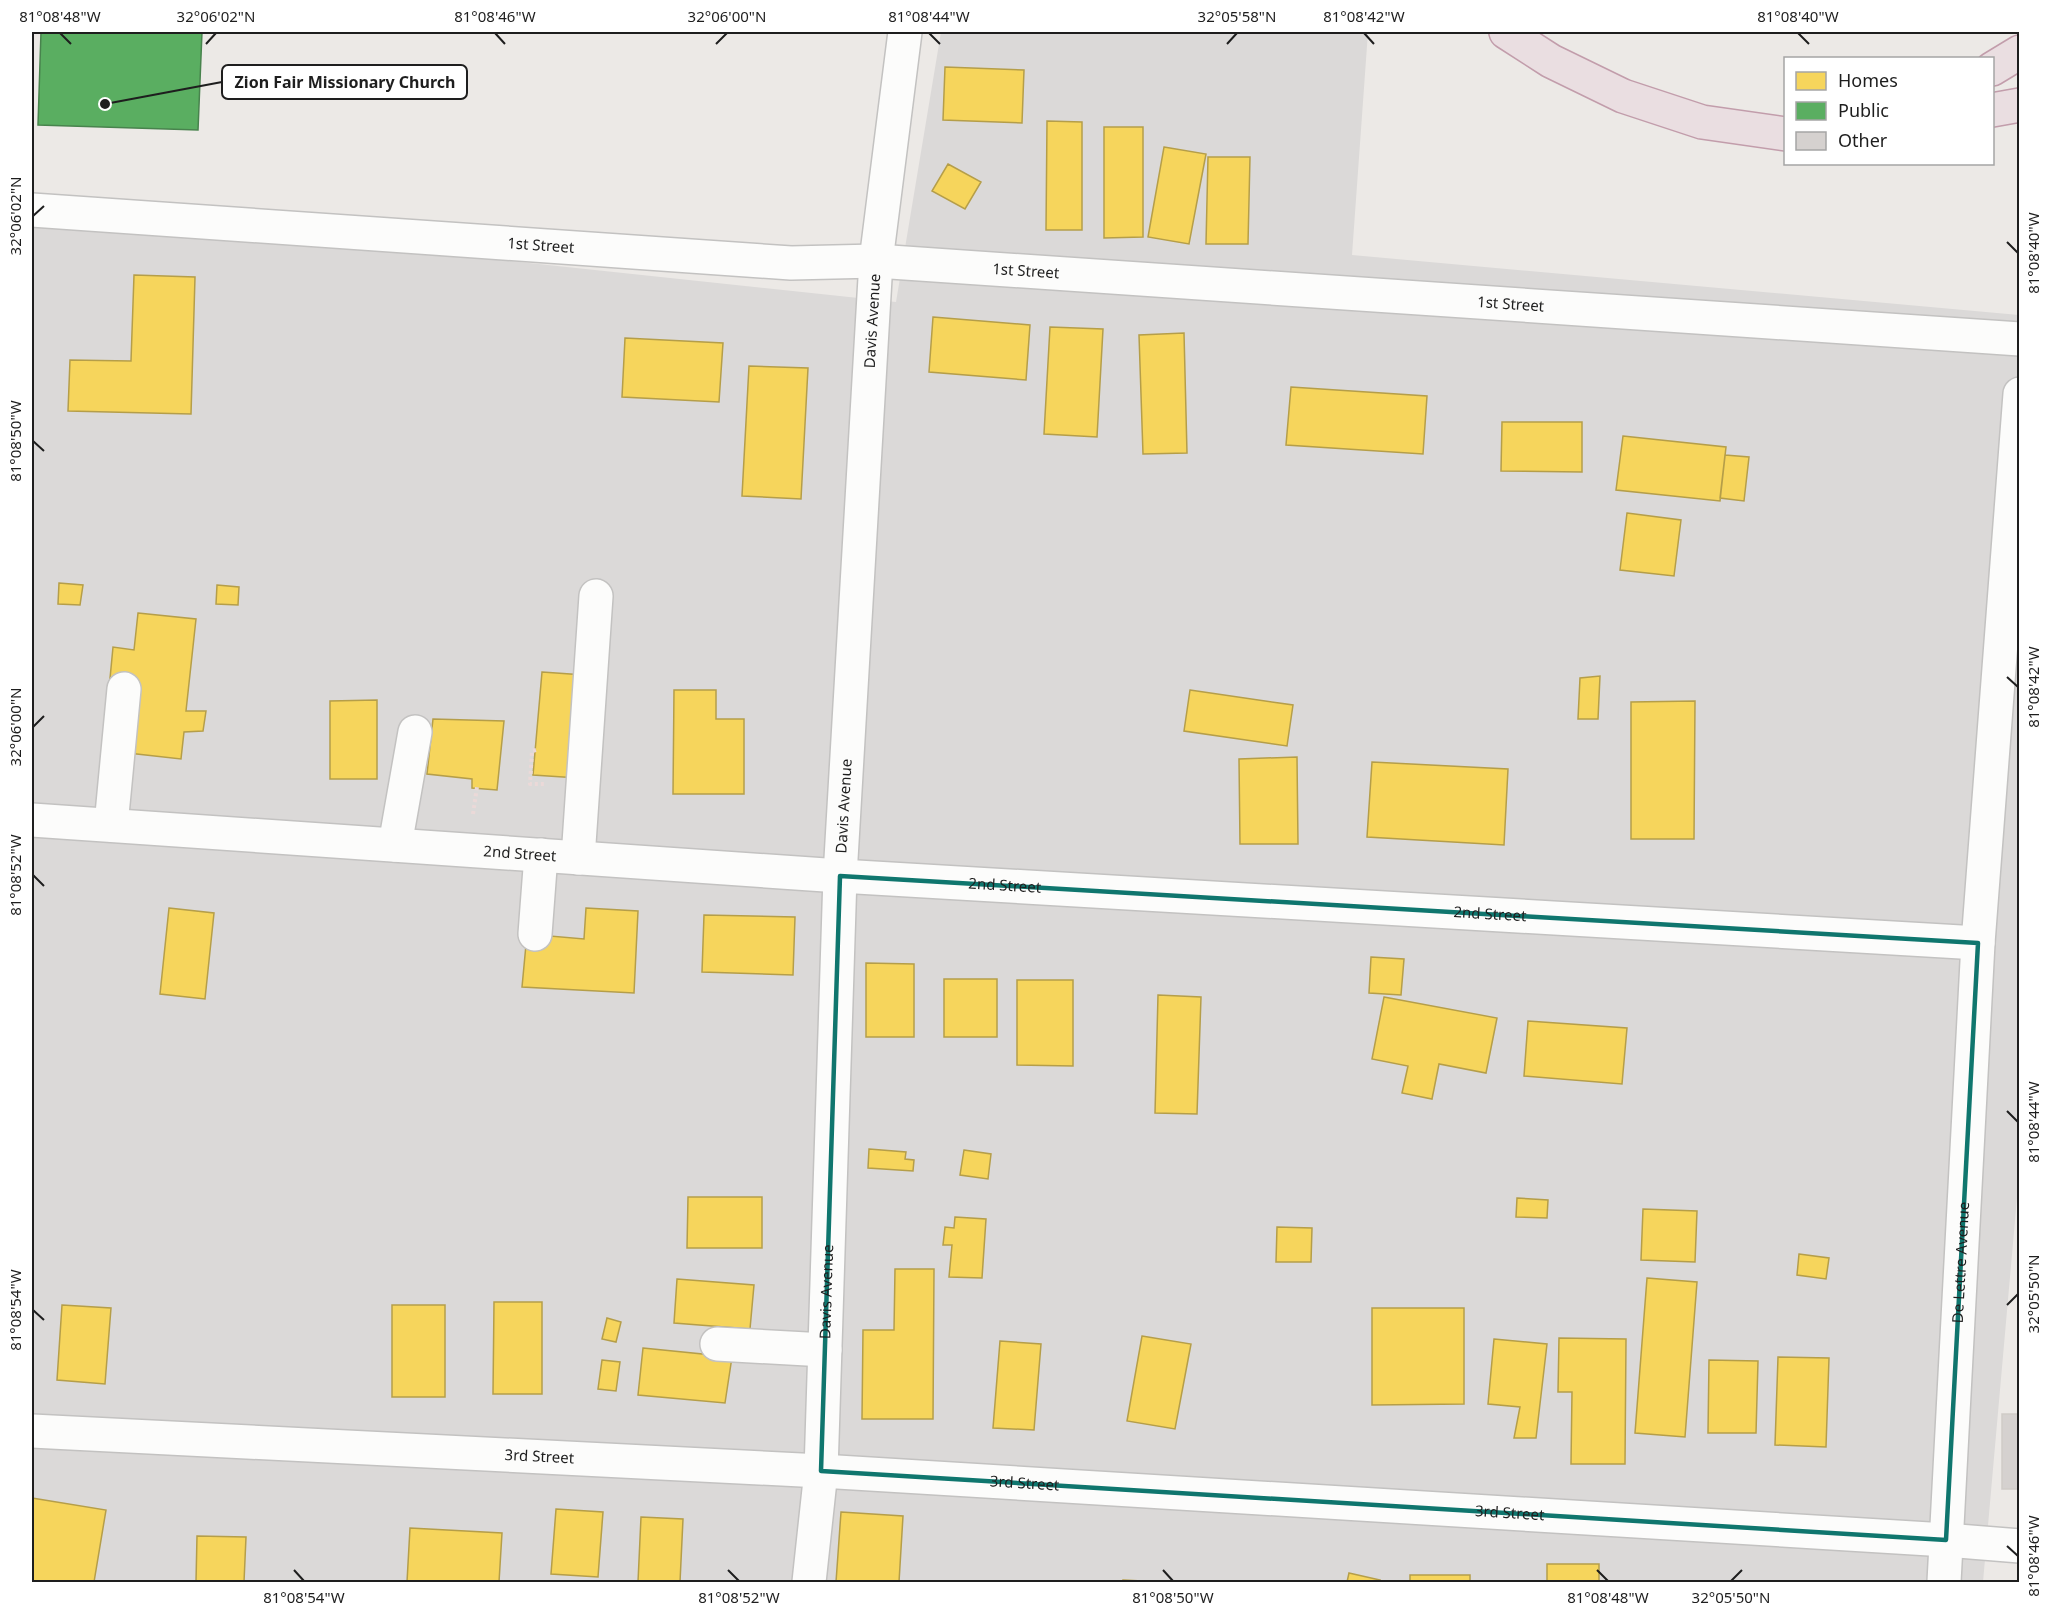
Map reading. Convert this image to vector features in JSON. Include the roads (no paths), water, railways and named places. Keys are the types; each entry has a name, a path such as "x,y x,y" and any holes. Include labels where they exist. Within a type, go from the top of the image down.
{"highway":[{"path":"1506,32 1551,61 1623,96 1702,122 1784,134"},
{"path":"1994,68 2019,52"},
{"path":"1994,110 2019,105"}],"street":[{"name":"Davis Avenue","path":"809,1582 821,1471 840,876 876,261 905,32"},
{"name":"1st Street","path":"32,210 791,263 876,261 2019,339"},
{"name":"De Lettre Avenue","path":"1944,1582 1978,943 2019,394"},
{"path":"578,858 596,596"},
{"path":"111,825 124,689"},
{"path":"394,845 415,732"},
{"name":"2nd Street","path":"32,820 840,876 1978,943"},
{"path":"535,934 541,855"},
{"path":"717,1344 825,1350"},
{"name":"3rd Street","path":"32,1431 821,1471 2019,1546"}],"place":[{"name":"Zion Fair Missionary Church","path":"105,104"}]}
